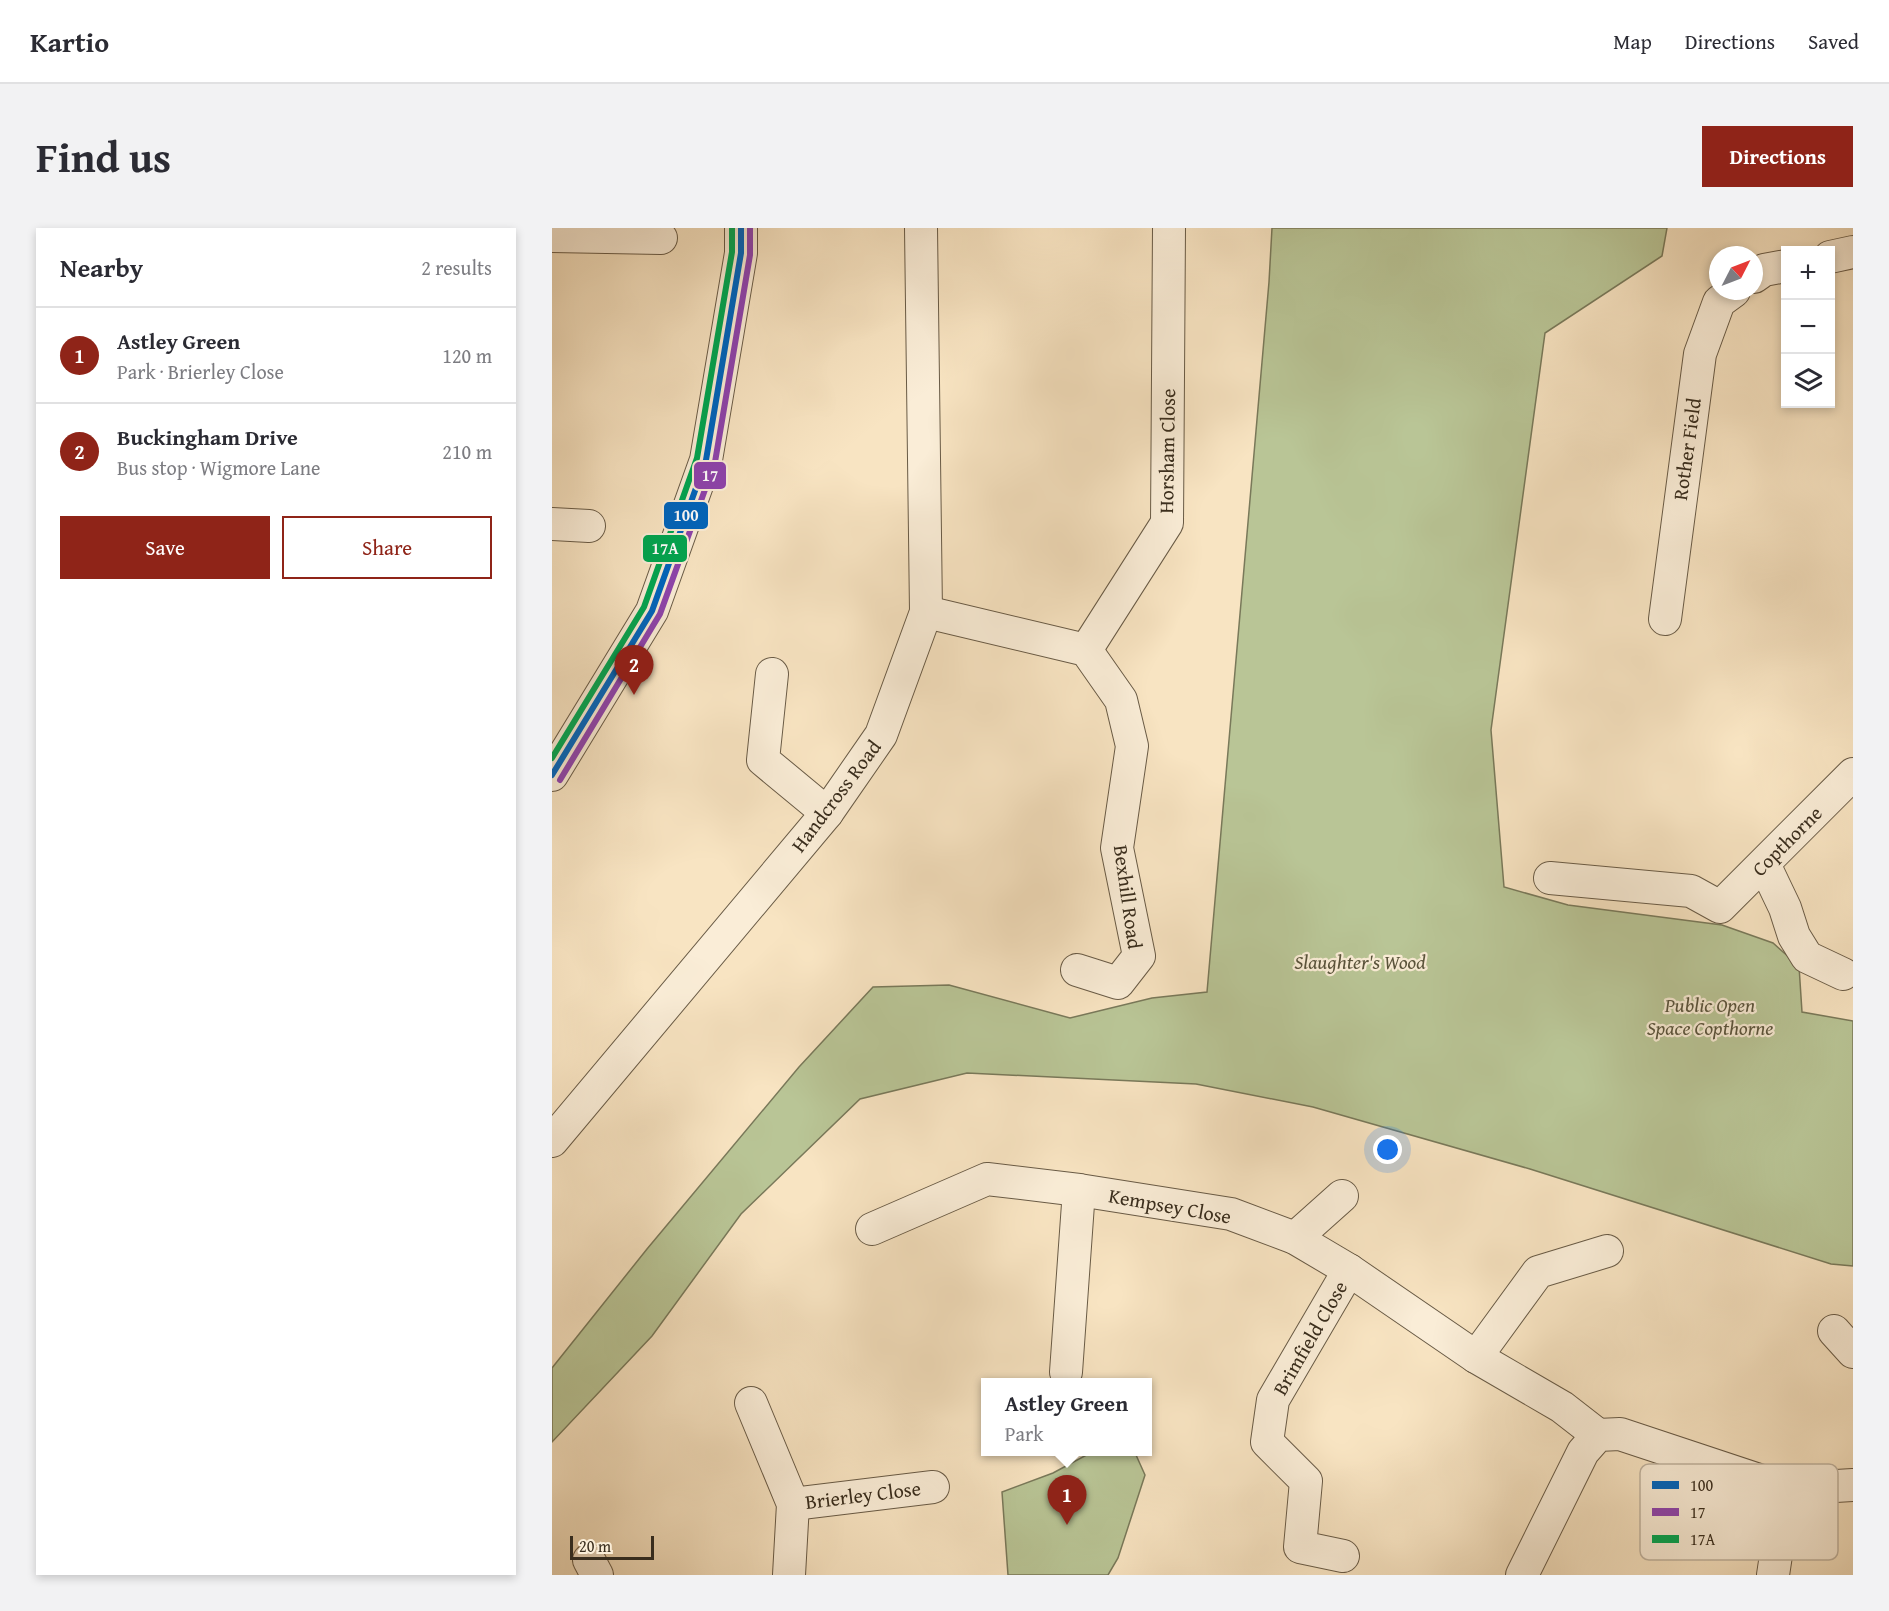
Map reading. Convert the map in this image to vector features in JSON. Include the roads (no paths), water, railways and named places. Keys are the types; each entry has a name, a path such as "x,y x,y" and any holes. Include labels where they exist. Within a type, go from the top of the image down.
{"street":[{"path":"552,775 652,610 706,460 741,253 741,228"},
{"name":"Handcross Road","path":"552,1141 827,813 881,735 926,612 921,228"},
{"name":"Horsham Close","path":"1086,650 1167,523 1170,228"},
{"path":"552,236 661,238"},
{"path":"1835,256 1853,252"},
{"path":"1763,271 1781,267"},
{"name":"Rother Field","path":"1665,619 1700,354 1722,300"},
{"path":"552,524 589,526"},
{"path":"926,612 1086,650"},
{"name":"Bexhill Road","path":"1077,970 1118,983 1139,956 1117,848 1132,746 1121,700 1086,650"},
{"path":"772,674 763,760 827,813"},
{"name":"Copthorne","path":"1550,878 1691,891 1720,907 1853,774"},
{"path":"1764,864 1785,908 1794,936 1807,957 1844,974"},
{"name":"Kempsey Close","path":"872,1229 987,1179 1079,1190 1231,1214 1295,1238 1349,1270 1476,1357 1562,1407 1598,1435"},
{"path":"1066,1372 1079,1190"},
{"path":"1295,1238 1342,1196"},
{"path":"1476,1357 1538,1272 1607,1251"},
{"name":"Brimfield Close","path":"1343,1556 1300,1547 1306,1481 1267,1442 1273,1400 1349,1270"},
{"name":"Brierley Close","path":"751,1402 793,1504 789,1575"},
{"path":"1522,1575 1583,1452 1598,1435 1620,1434 1709,1464"},
{"path":"1838,1486 1853,1485"},
{"name":"Brierley Close","path":"793,1504 933,1487"},
{"path":"1773,1575 1775,1560"}],"place":[{"name":"Buckingham Drive","path":"634,695"},
{"name":"Astley Green","path":"1067,1525"}],"park label":[{"name":"Slaughter's Wood","path":"1360,962"},
{"name":"Public Open Space Copthorne","path":"1710,1016"}]}
